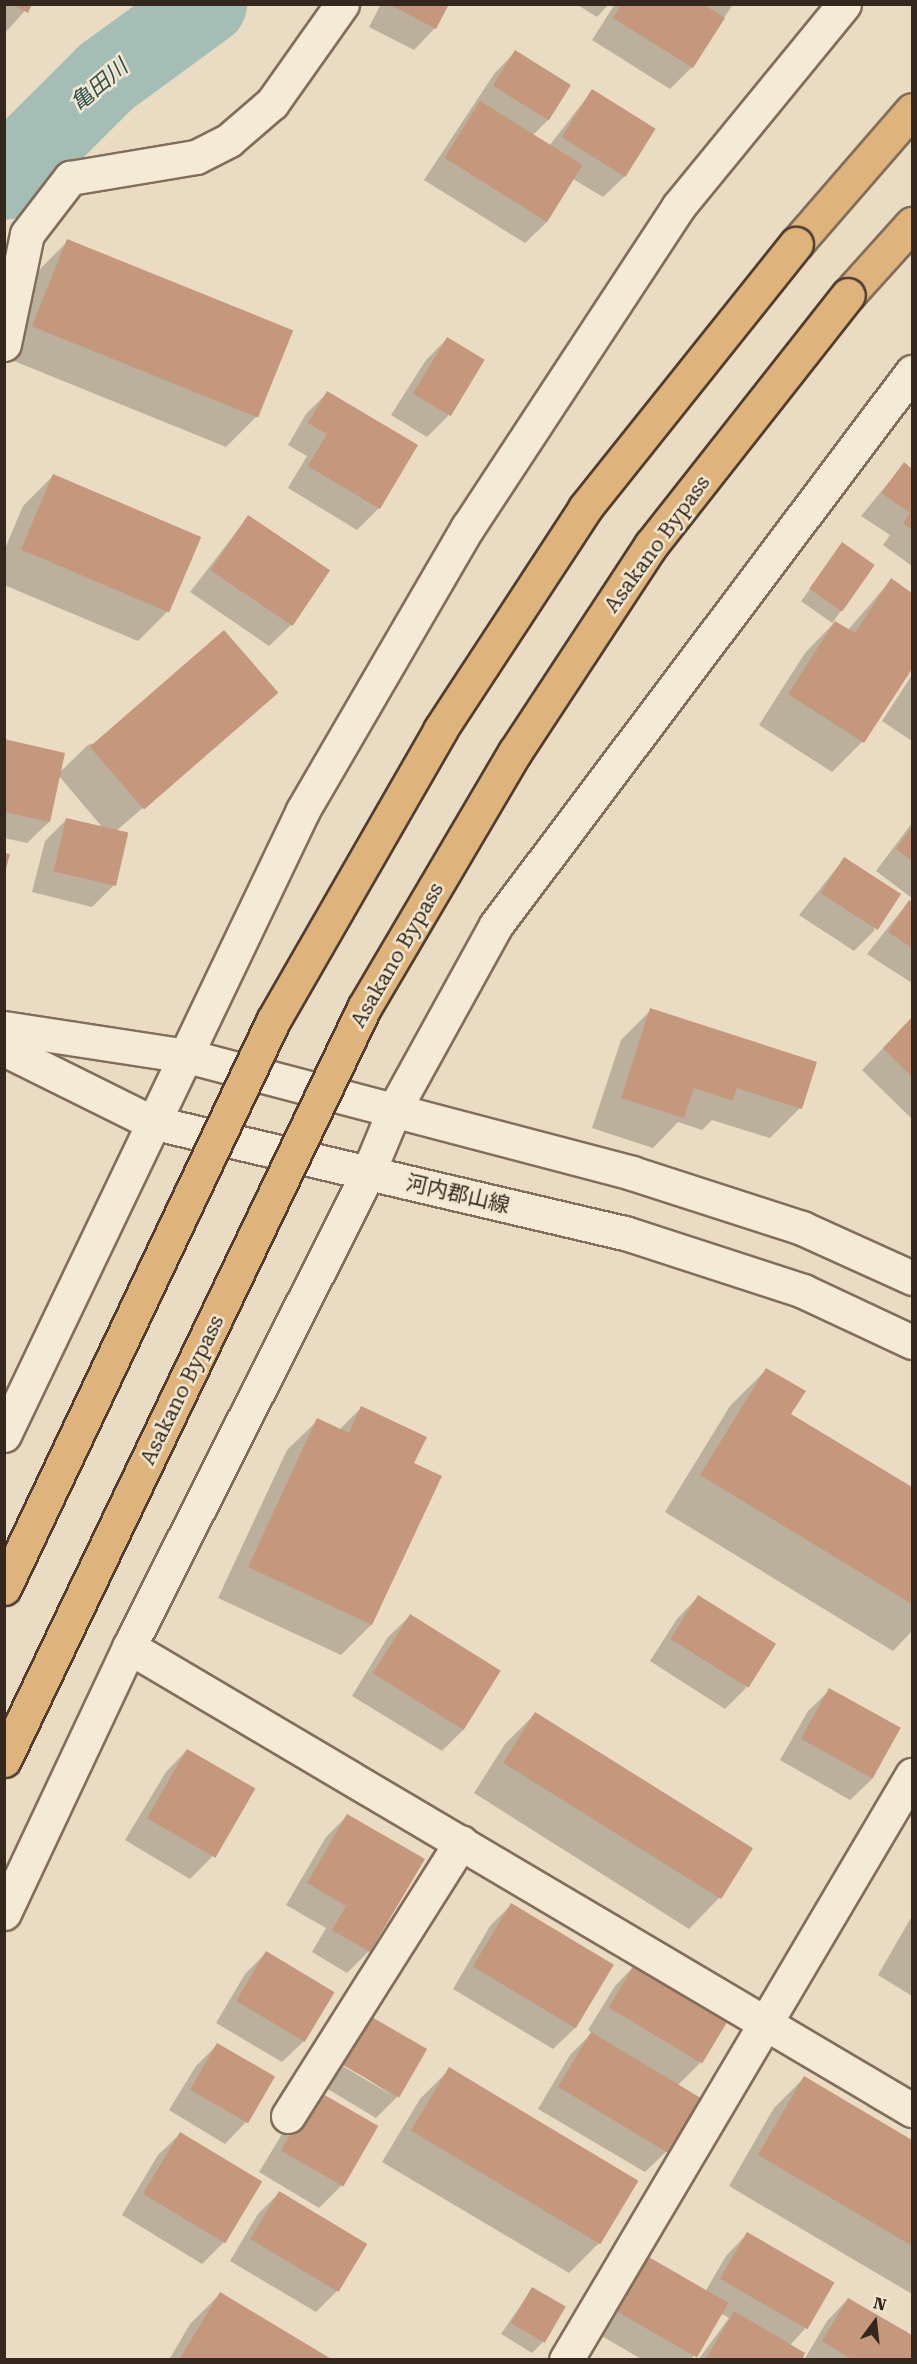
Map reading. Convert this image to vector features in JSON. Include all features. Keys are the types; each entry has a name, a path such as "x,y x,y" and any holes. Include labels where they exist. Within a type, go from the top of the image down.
{"highway":[{"path":"4,1588 273,1021 440,730 585,508 796,244 912,110"},
{"name":"Asakano Bypass","path":"4,1760 364,1008 515,752 651,545 848,295 912,224"}],"street":[{"path":"4,344 27,234 70,178 195,157 229,140 272,103 342,4"},
{"path":"4,1435 151,1122 186,1056 303,810 468,527 678,207 817,31 844,4"},
{"path":"4,1913 129,1647 368,1173 395,1108 496,925 912,372"},
{"path":"4,1028 186,1056 395,1108 632,1173 791,1224 912,1278"},
{"name":"河内郡山線","path":"4,1049 151,1122 625,1233 803,1291 912,1342"},
{"path":"129,1647 912,2110"},
{"path":"571,2358 912,1775"},
{"path":"288,2116 460,1842"}],"building":[{"path":"12,4 32,4 28,13"},
{"path":"389,4 449,4 436,29"},
{"path":"621,4 703,4 725,18 693,68 613,18"},
{"path":"515,50 571,85 549,121 493,86"},
{"path":"592,89 656,129 625,177 562,137"},
{"path":"480,101 583,165 547,222 444,158"},
{"path":"67,239 293,330 258,418 32,326"},
{"path":"447,337 485,360 451,416 413,394"},
{"path":"327,391 418,445 380,509 308,466 327,434 308,423"},
{"path":"904,462 912,469 912,530 903,523 910,513 881,493"},
{"path":"53,474 201,537 169,612 21,549"},
{"path":"248,515 330,570 293,626 211,571"},
{"path":"842,542 875,565 842,612 809,589"},
{"path":"891,578 912,593 912,669 864,743 788,694 835,621 855,633"},
{"path":"224,630 278,693 144,809 90,747"},
{"path":"4,739 65,753 50,822 4,812"},
{"path":"66,818 128,832 116,886 54,872"},
{"path":"912,827 912,861 896,849"},
{"path":"4,853 10,854 5,872 4,872"},
{"path":"844,857 901,894 878,930 821,893"},
{"path":"909,900 912,902 912,948 888,932"},
{"path":"650,1008 817,1062 802,1109 737,1088 733,1101 694,1088 684,1118 621,1098"},
{"path":"912,1017 912,1077 883,1048"},
{"path":"766,1368 806,1391 791,1414 912,1487 912,1604 700,1475"},
{"path":"361,1406 427,1437 414,1463 442,1476 372,1625 248,1567 317,1418 349,1433"},
{"path":"698,1595 776,1644 748,1688 670,1639"},
{"path":"410,1614 501,1671 464,1730 373,1673"},
{"path":"829,1688 901,1728 873,1778 801,1739"},
{"path":"535,1712 753,1848 721,1899 503,1763"},
{"path":"187,1749 255,1788 215,1858 147,1818"},
{"path":"347,1814 425,1859 370,1952 332,1930 346,1906 307,1883"},
{"path":"511,1903 614,1965 576,2028 473,1966"},
{"path":"266,1951 335,1992 305,2042 236,2001"},
{"path":"636,1962 729,2018 702,2064 609,2007"},
{"path":"370,2016 427,2049 399,2097 342,2064"},
{"path":"591,2032 701,2098 668,2153 558,2087"},
{"path":"217,2043 275,2076 248,2123 190,2090"},
{"path":"449,2067 638,2181 600,2244 411,2130"},
{"path":"804,2076 912,2140 912,2246 758,2155"},
{"path":"316,2090 378,2126 343,2187 281,2151"},
{"path":"180,2132 262,2181 225,2243 143,2194"},
{"path":"279,2191 367,2244 338,2292 250,2239"},
{"path":"747,2232 834,2282 807,2329 720,2279"},
{"path":"647,2256 728,2303 697,2358 615,2311"},
{"path":"532,2287 566,2306 545,2343 511,2323"},
{"path":"220,2292 333,2360 179,2360"},
{"path":"848,2298 912,2335 912,2360 853,2360 822,2341"},
{"path":"734,2311 805,2353 802,2360 705,2360"}],"waterway":[{"name":"亀田川","path":"4,179 106,77 206,4"}]}
